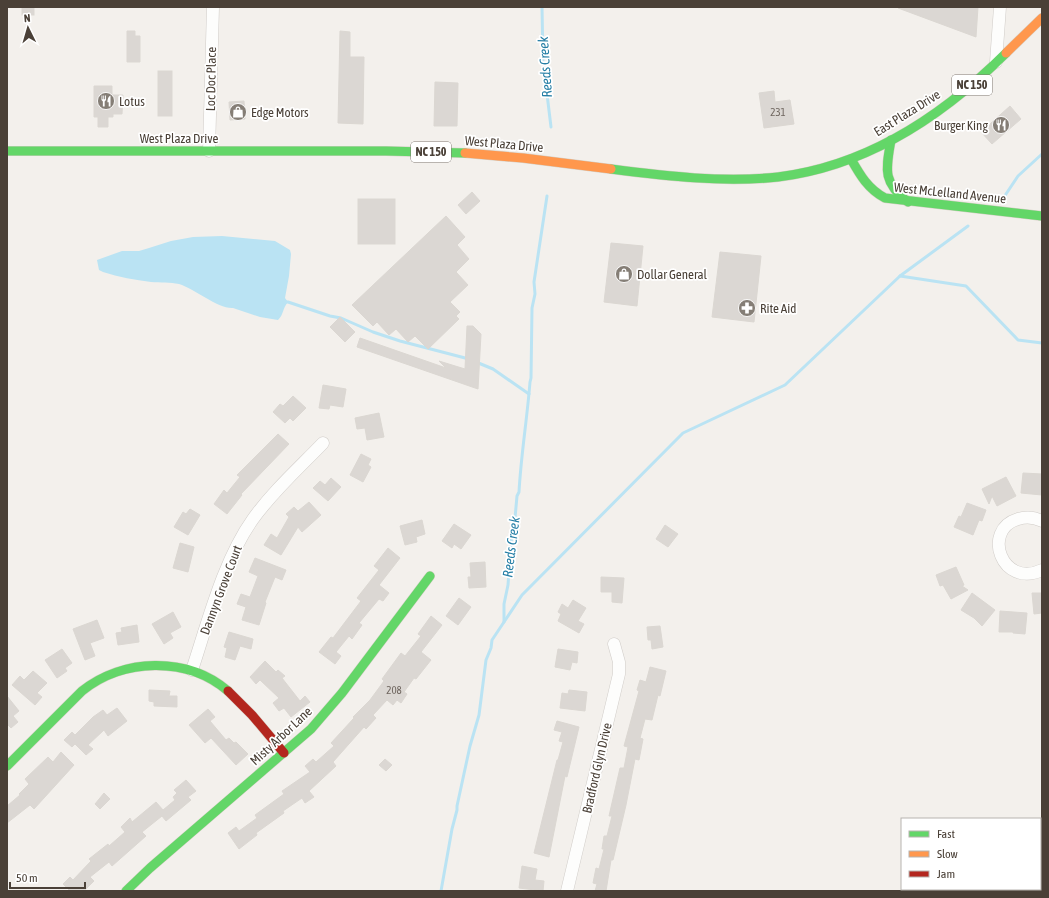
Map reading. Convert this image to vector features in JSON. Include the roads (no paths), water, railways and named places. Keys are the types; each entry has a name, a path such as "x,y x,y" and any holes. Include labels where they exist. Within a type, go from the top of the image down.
{"main road":[{"name":"East Plaza Drive","path":"852,159 891,140 932,115 971,86 1042,18"},
{"path":"891,140 887,171 888,178 899,196 908,202"},
{"name":"West Plaza Drive","path":"7,151 447,152 548,161 718,180 767,178 820,168 852,159"},
{"name":"West McLelland Avenue","path":"852,159 864,183 877,195 885,198 908,202 1042,216"},
{"name":"Misty Arbor Lane","path":"126,891 150,868 284,753 310,728 338,698 430,576"},
{"path":"7,766 73,699 100,678 130,667 161,664 192,670 221,685 232,694 284,753"}],"street":[{"name":"Loc Doc Place","path":"209,151 213,7"},
{"path":"996,62 1000,7"},
{"name":"Dannyn Grove Court","path":"192,670 223,578 241,538 266,503 323,443"},
{"path":"1042,521 1036,518 1024,517 1014,520 1005,527 1000,537 998,548 1002,559 1009,568 1019,573 1030,574 1042,570"},
{"name":"Bradford Glyn Drive","path":"567,891 619,674 619,662 614,644"}],"water":[{"path":"222,236 275,241 290,250 289,276 285,298 288,302 278,320 260,317 220,305 179,284 133,279 109,274 99,270 97,260 122,251 139,251 171,241 193,237"}],"waterway":[{"name":"Reeds Creek","path":"542,7 543,61 551,127"},
{"path":"1004,197 1018,176 1042,154"},
{"name":"Reeds Creek","path":"441,891 452,829 470,746 479,715 486,660 491,648 492,640 504,622 504,604 508,585 512,533 514,529 517,496 519,492 531,378 532,308 535,294 534,282 547,196"},
{"path":"504,622 522,595 683,433 785,385 900,276 968,226"},
{"path":"900,276 966,286 1018,340 1042,343"},
{"path":"284,302 341,318 373,332 400,341 469,359"},
{"path":"476,362 493,369 529,394"}],"place":[{"name":"Lotus","path":"106,101"},
{"name":"Edge Motors","path":"238,112"},
{"name":"Burger King","path":"1001,125"},
{"name":"Dollar General","path":"624,274"},
{"name":"Rite Aid","path":"747,308"}]}
